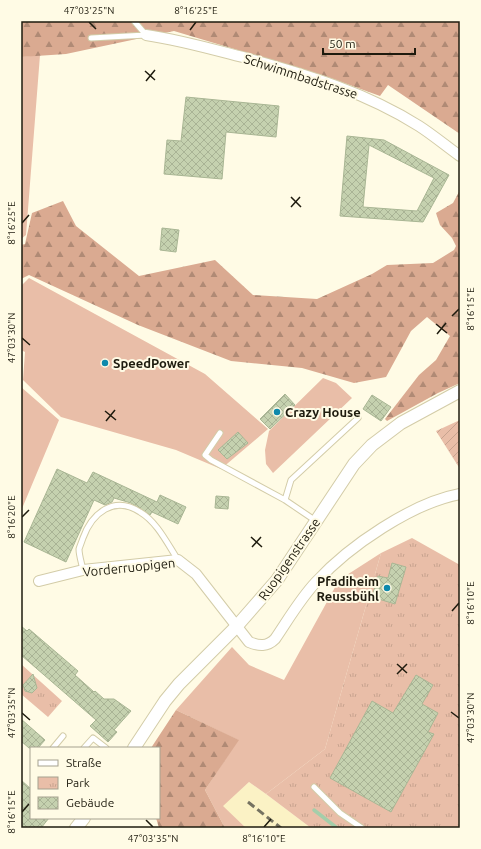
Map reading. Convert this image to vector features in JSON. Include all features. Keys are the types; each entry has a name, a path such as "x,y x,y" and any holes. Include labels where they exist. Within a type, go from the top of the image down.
{"street":[{"name":"Schwimmbadstrasse","path":"146,35 185,42 288,70 338,86 367,98 419,126 460,156"},
{"name":"Ruopigenstrasse","path":"135,747 179,684 236,627 277,580 345,475 372,445 401,423 460,391"},
{"name":"Vorderruopigen","path":"39,581 83,570 178,560 196,574 249,642 256,645 270,644 308,591 343,556 400,516 441,498 460,494"},
{"path":"76,828 83,819"}],"lane":[{"path":"134,21 146,35"},
{"path":"91,38 146,35"},
{"path":"284,500 291,480 358,418"},
{"path":"220,433 205,455 211,460 284,500 316,521"},
{"path":"83,570 79,549 89,523 99,513 112,507 119,506 133,508 145,515 152,522 178,560"},
{"path":"53,747 63,736"},
{"path":"85,747 93,738 105,747"},
{"path":"314,787 340,813 362,828"}],"shaded area":[{"path":"249,782 311,828 246,828 222,806"}],"green space":[{"path":"21,21 460,21 460,134 388,85 380,96 322,75 174,31 66,54 21,57"},
{"path":"40,55 26,235 21,239 21,57"},
{"path":"460,190 460,383 438,393 387,421 385,419 419,375 436,360 450,336 427,317 411,331 386,377 354,383 302,368 231,361 138,325 29,275 21,279 21,245 25,244 32,213 63,201 76,226 139,276 215,260 253,295 317,299 372,274 387,265 433,263 454,250 456,246 452,238 440,225 436,213 453,203"},
{"name":"SpeedPower","path":"29,278 205,374 268,429 221,469 176,450 61,417 23,380 25,352 21,350 21,286"},
{"path":"323,378 336,383 352,398 273,473 266,464 265,450 269,431"},
{"path":"21,387 59,420 21,511"},
{"path":"460,420 460,469 436,431"},
{"path":"412,538 460,565 460,828 311,828 266,794 325,749 381,553"},
{"path":"381,553 325,749 266,794 249,782 223,806 246,828 225,828 205,790 238,740 176,710 232,647 249,665 284,680 339,580"},
{"path":"21,664 62,701 48,717 21,694"},
{"path":"176,710 239,740 205,790 225,828 159,828 156,819 160,819 160,747 152,747"}],"building":[{"path":"186,97 279,106 276,137 226,132 222,179 164,174 167,140 181,141"},
{"path":"347,136 384,140 449,175 423,222 340,216","holes":["369,145 434,178 417,211 363,207"]},
{"path":"162,228 179,230 176,252 160,250"},
{"name":"Crazy House","path":"285,394 295,405 270,429 260,419"},
{"path":"372,395 391,407 381,421 363,409"},
{"path":"238,432 248,443 227,459 218,450"},
{"path":"57,469 87,483 93,472 157,502 160,495 186,507 178,524 152,512 150,515 131,503 114,498 112,502 105,505 94,500 66,562 24,542"},
{"path":"216,496 229,497 228,509 215,508"},
{"name":"Pfadiheim Reussbühl","path":"392,563 406,567 395,604 372,597 378,576 388,578"},
{"path":"21,626 27,631 29,629 78,671 75,675 94,692 95,691 104,699 114,699 131,711 114,730 117,732 108,742 90,726 96,720 21,655"},
{"path":"33,674 37,688 32,693 25,691 23,685"},
{"path":"416,675 433,685 422,704 438,713 428,732 434,734 391,812 330,778 372,701 393,713"},
{"path":"21,719 45,740 39,747 30,748 21,741"},
{"path":"21,780 30,788 30,819 48,819 41,828 21,828"}],"waterway":[{"path":"314,810 337,828"}],"railway":[{"path":"248,802 281,828"}],"place":[{"name":"SpeedPower","path":"105,363"},
{"name":"Crazy House","path":"277,412"},
{"name":"Pfadiheim Reussbühl","path":"387,588"}]}
